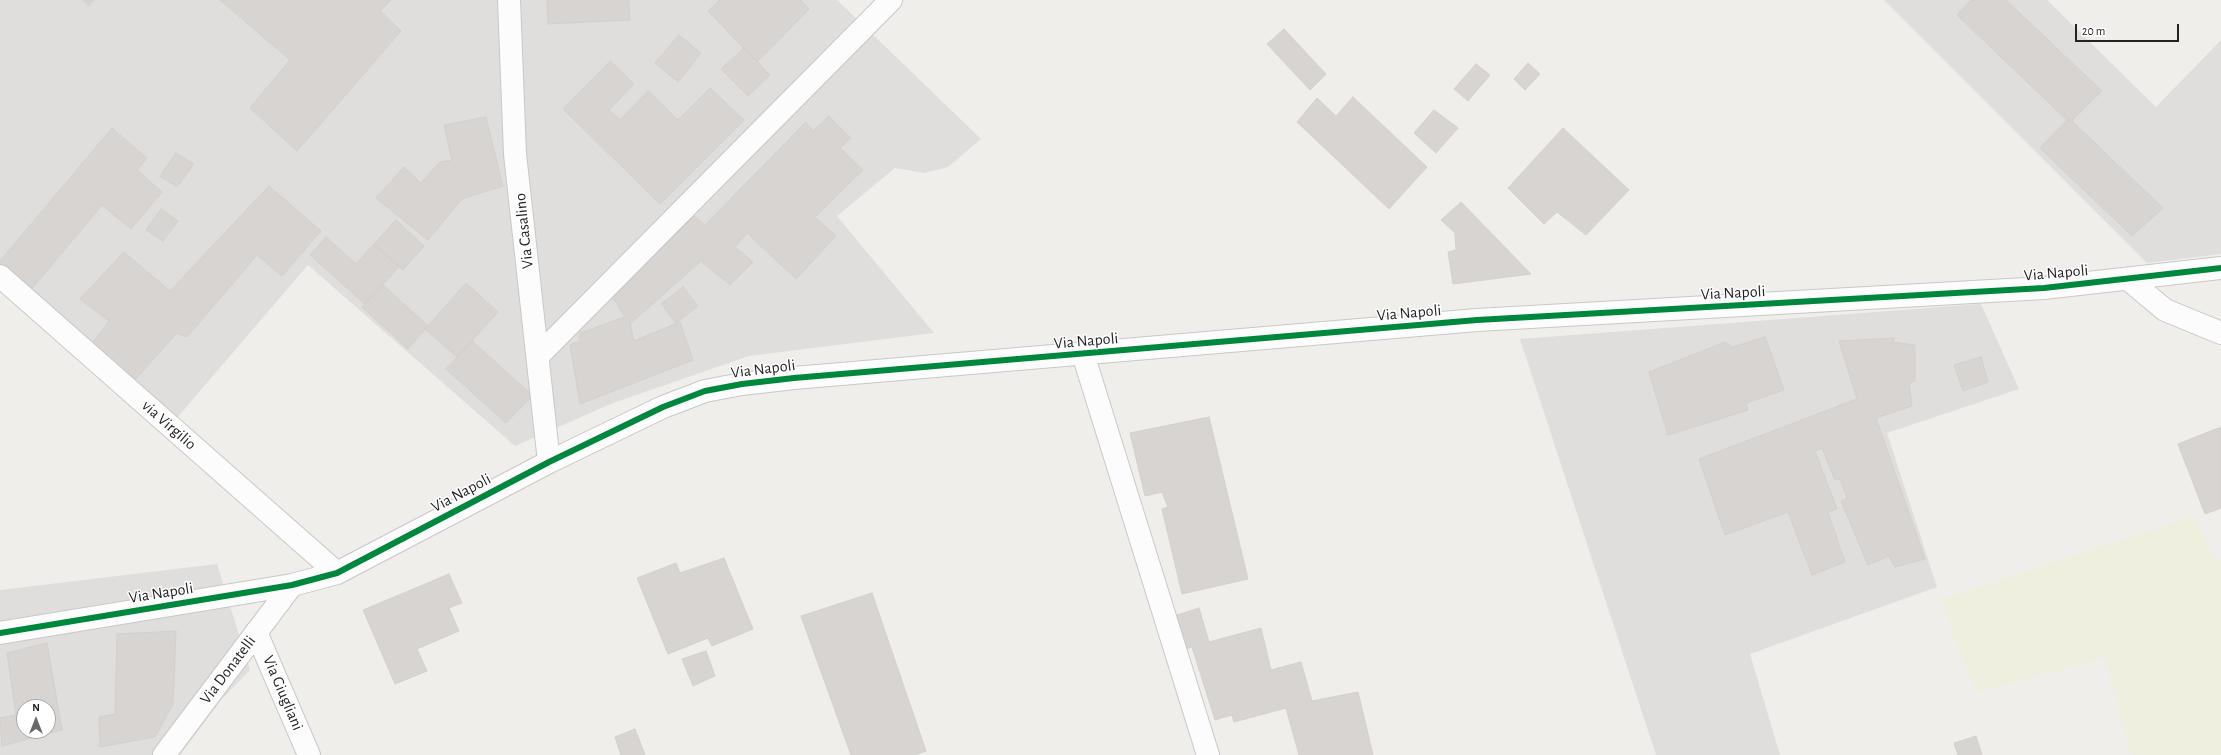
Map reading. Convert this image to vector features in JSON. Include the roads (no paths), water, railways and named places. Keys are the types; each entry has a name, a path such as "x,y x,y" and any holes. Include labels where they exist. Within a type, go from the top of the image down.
{"street":[{"name":"Via Casalino","path":"509,0 515,154 549,462"},
{"path":"538,356 891,0"},
{"name":"Via Napoli","path":"0,633 292,585 337,573 549,462 663,407 704,391 794,378 1477,320 2044,288 2129,280 2221,268"},
{"name":"via Virgilio","path":"0,276 337,573"},
{"path":"2129,280 2165,310 2221,333"},
{"path":"1083,354 1208,755"},
{"name":"Via Donatelli","path":"164,755 292,585"},
{"name":"Via Giugliani","path":"256,632 309,755"}]}
